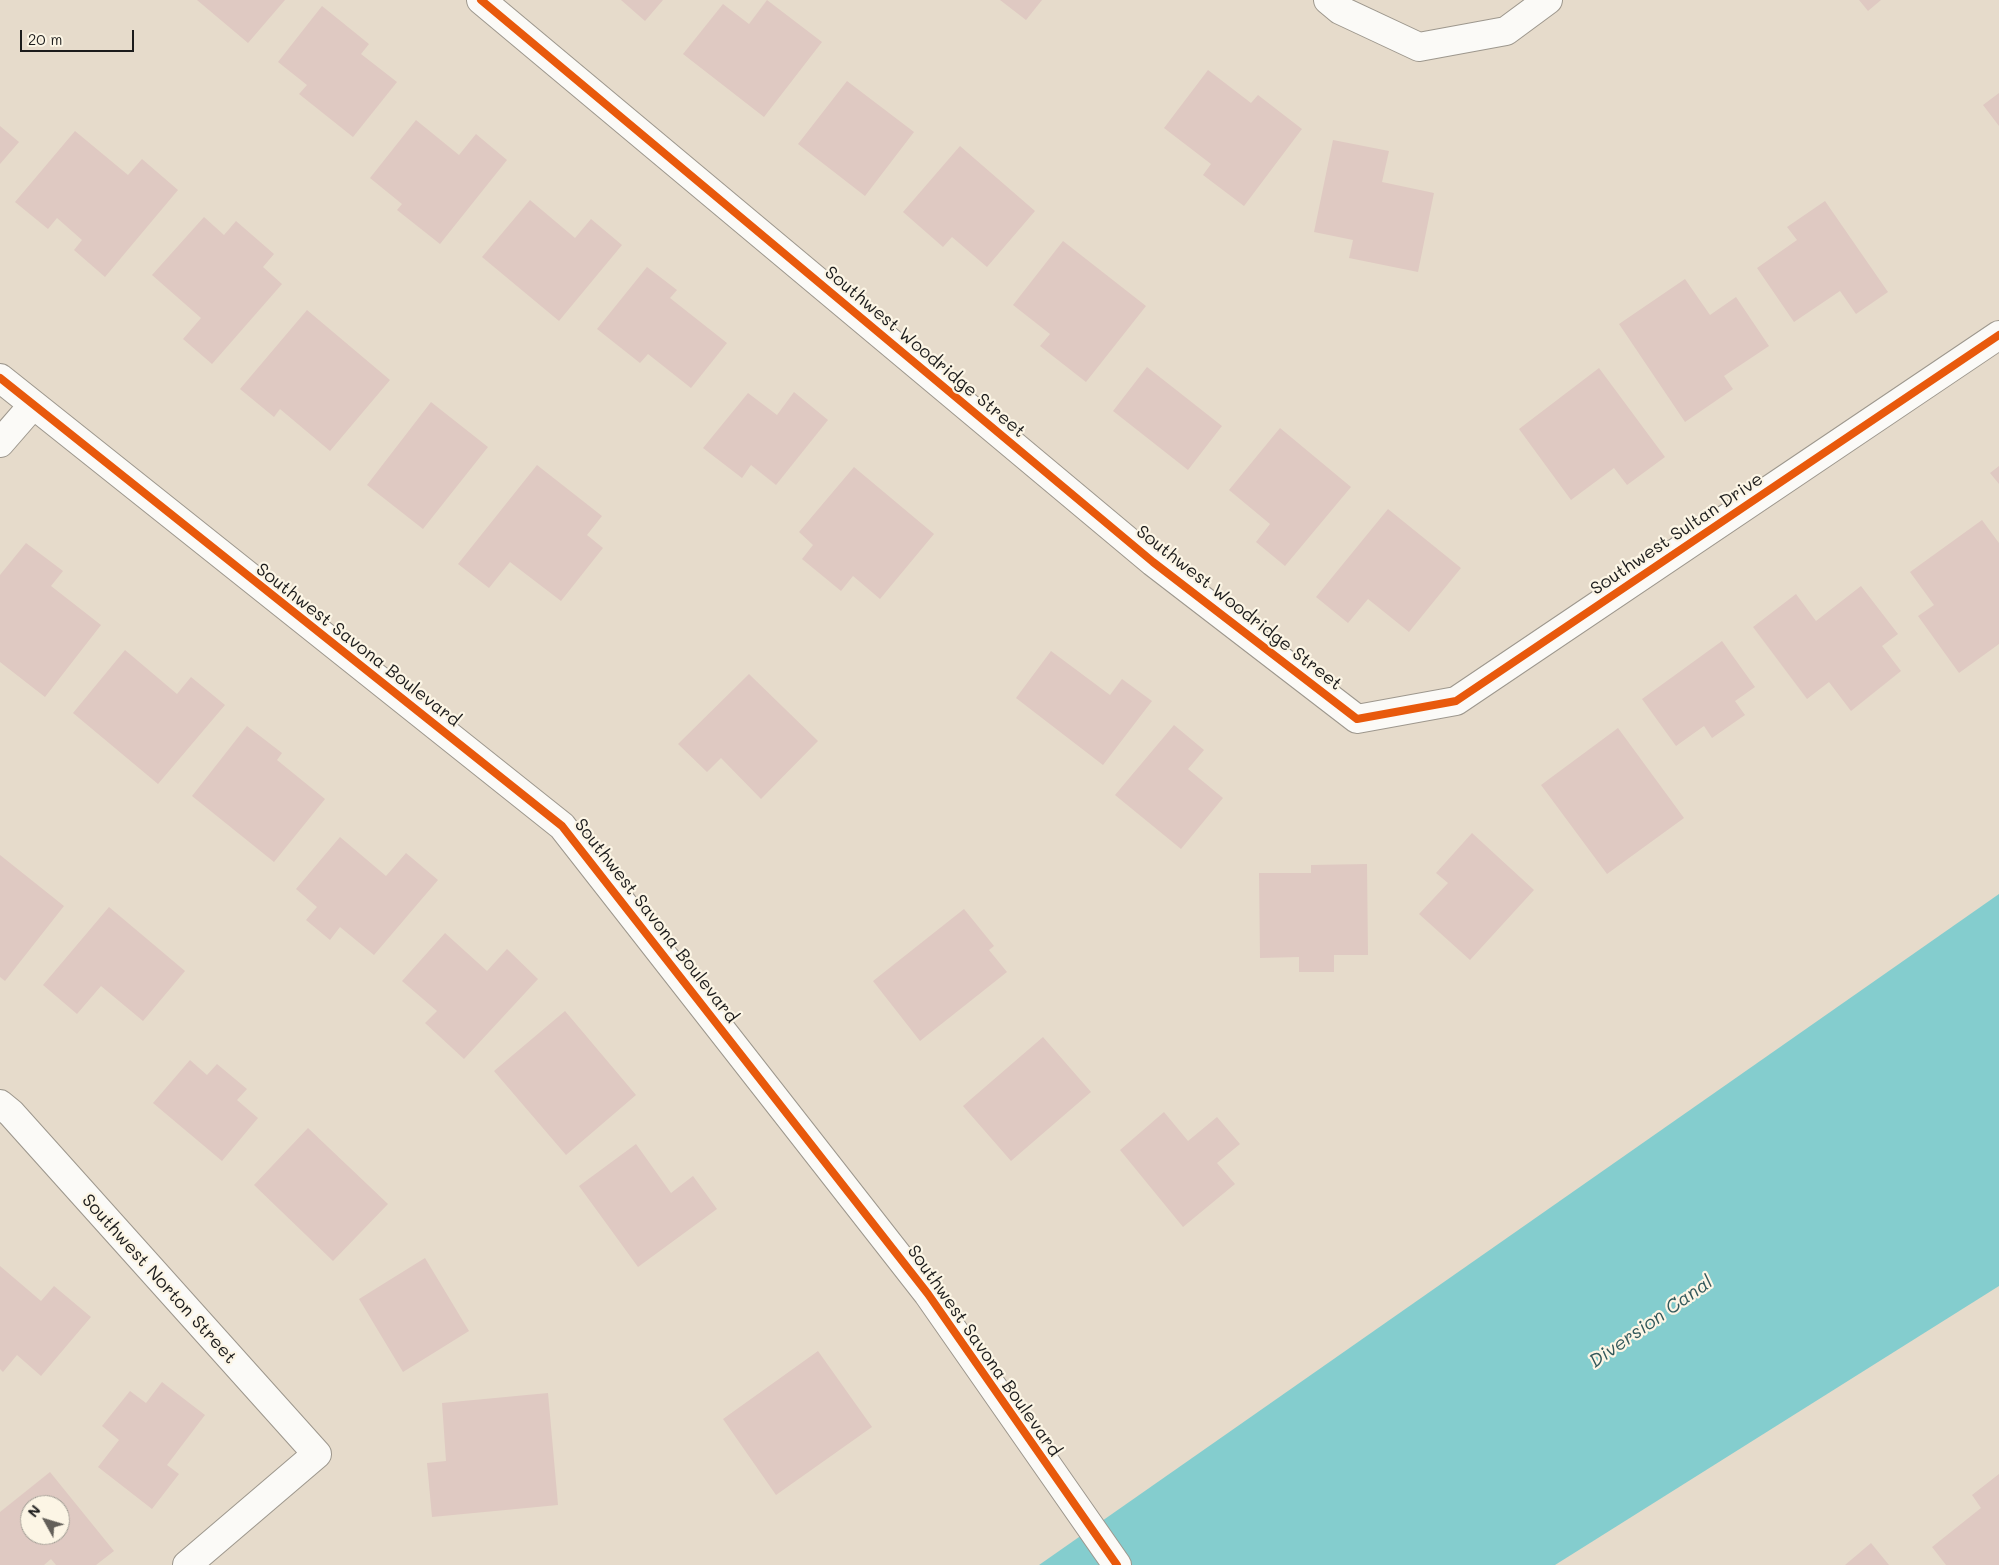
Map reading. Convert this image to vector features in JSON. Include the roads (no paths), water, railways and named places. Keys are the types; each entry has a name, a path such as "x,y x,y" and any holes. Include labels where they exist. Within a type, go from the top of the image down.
{"street":[{"name":"Southwest Woodridge Street","path":"481,0 1153,562 1357,719"},
{"path":"1328,0 1340,10 1419,47 1506,31 1548,0"},
{"name":"Southwest Sultan Drive","path":"1357,719 1456,701 1999,335"},
{"name":"Southwest Savona Boulevard","path":"0,378 562,826 928,1294 1117,1565"},
{"path":"0,443 33,405"},
{"name":"Southwest Norton Street","path":"0,1104 317,1454 186,1565"}],"water":[{"name":"Diversion Canal","path":"1999,894 1999,1286 1555,1565 1039,1565"}]}
